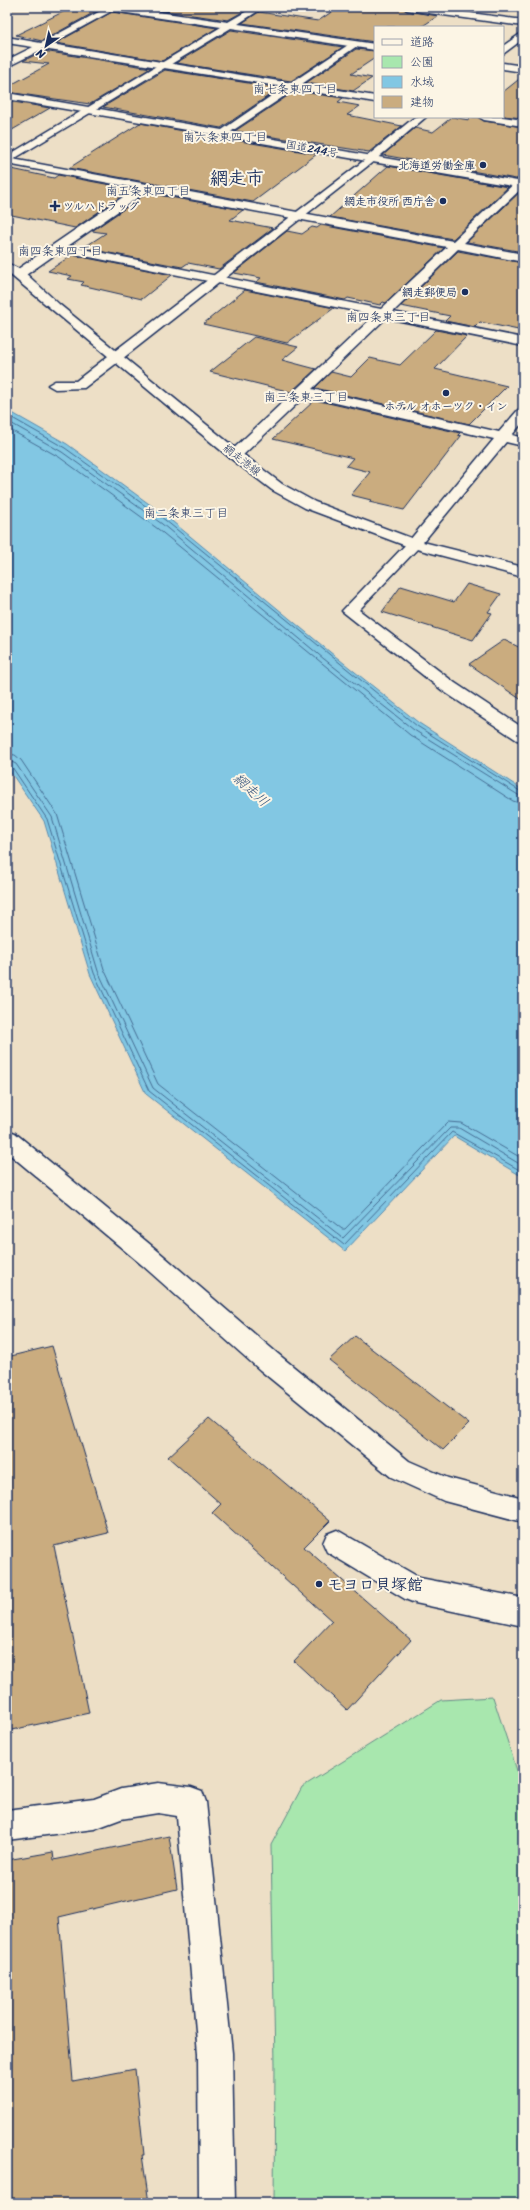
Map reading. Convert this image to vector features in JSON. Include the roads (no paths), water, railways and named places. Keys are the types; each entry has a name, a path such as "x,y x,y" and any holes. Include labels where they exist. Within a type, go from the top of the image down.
{"main road":[{"path":"7,64 112,7 374,47"},
{"path":"7,161 88,110 260,7"},
{"path":"407,7 523,24"},
{"path":"504,50 523,35"},
{"path":"7,40 374,100"},
{"path":"223,134 354,44"},
{"path":"504,66 523,69"},
{"name":"国道244号","path":"7,96 522,184"},
{"path":"55,385 79,385 298,216 420,118"},
{"path":"490,118 523,123"},
{"path":"7,161 523,258"},
{"path":"235,456 384,313 522,184"},
{"path":"13,270 58,247 145,187"},
{"path":"58,247 523,342"},
{"name":"網走港線","path":"13,270 56,308 117,356 235,456 277,487 310,505 414,544 523,572"},
{"path":"302,391 523,442"},
{"path":"523,413 414,544 350,611 449,688 523,735"},
{"path":"7,1139 150,1258 269,1362 400,1469 444,1489 523,1510"},
{"path":"337,1543 415,1590 523,1612"},
{"path":"7,1825 94,1814 121,1804 158,1798 191,1802 215,2053 217,2203"}],"water":[{"name":"網走川","path":"7,410 67,444 167,517 330,652 419,723 523,790 523,1177 454,1136 345,1251 146,1094 90,974 44,821 7,767"}],"place":[{"name":"北海道労働金庫","path":"483,165"},
{"name":"網走市役所 西庁舎","path":"443,201"},
{"name":"ツルハドラッグ","path":"55,206"},
{"name":"網走郵便局","path":"465,292"},
{"name":"ホテル オホーツク・イン","path":"446,393"},
{"name":"モヨロ貝塚館","path":"319,1584"}],"district":[{"name":"南七条東四丁目","path":"295,89"},
{"name":"南六条東四丁目","path":"225,137"},
{"name":"網走市","path":"237,178"},
{"name":"南五条東四丁目","path":"148,191"},
{"name":"南四条東四丁目","path":"60,251"},
{"name":"南四条東三丁目","path":"388,317"},
{"name":"南三条東三丁目","path":"306,397"},
{"name":"南二条東三丁目","path":"186,513"}]}
